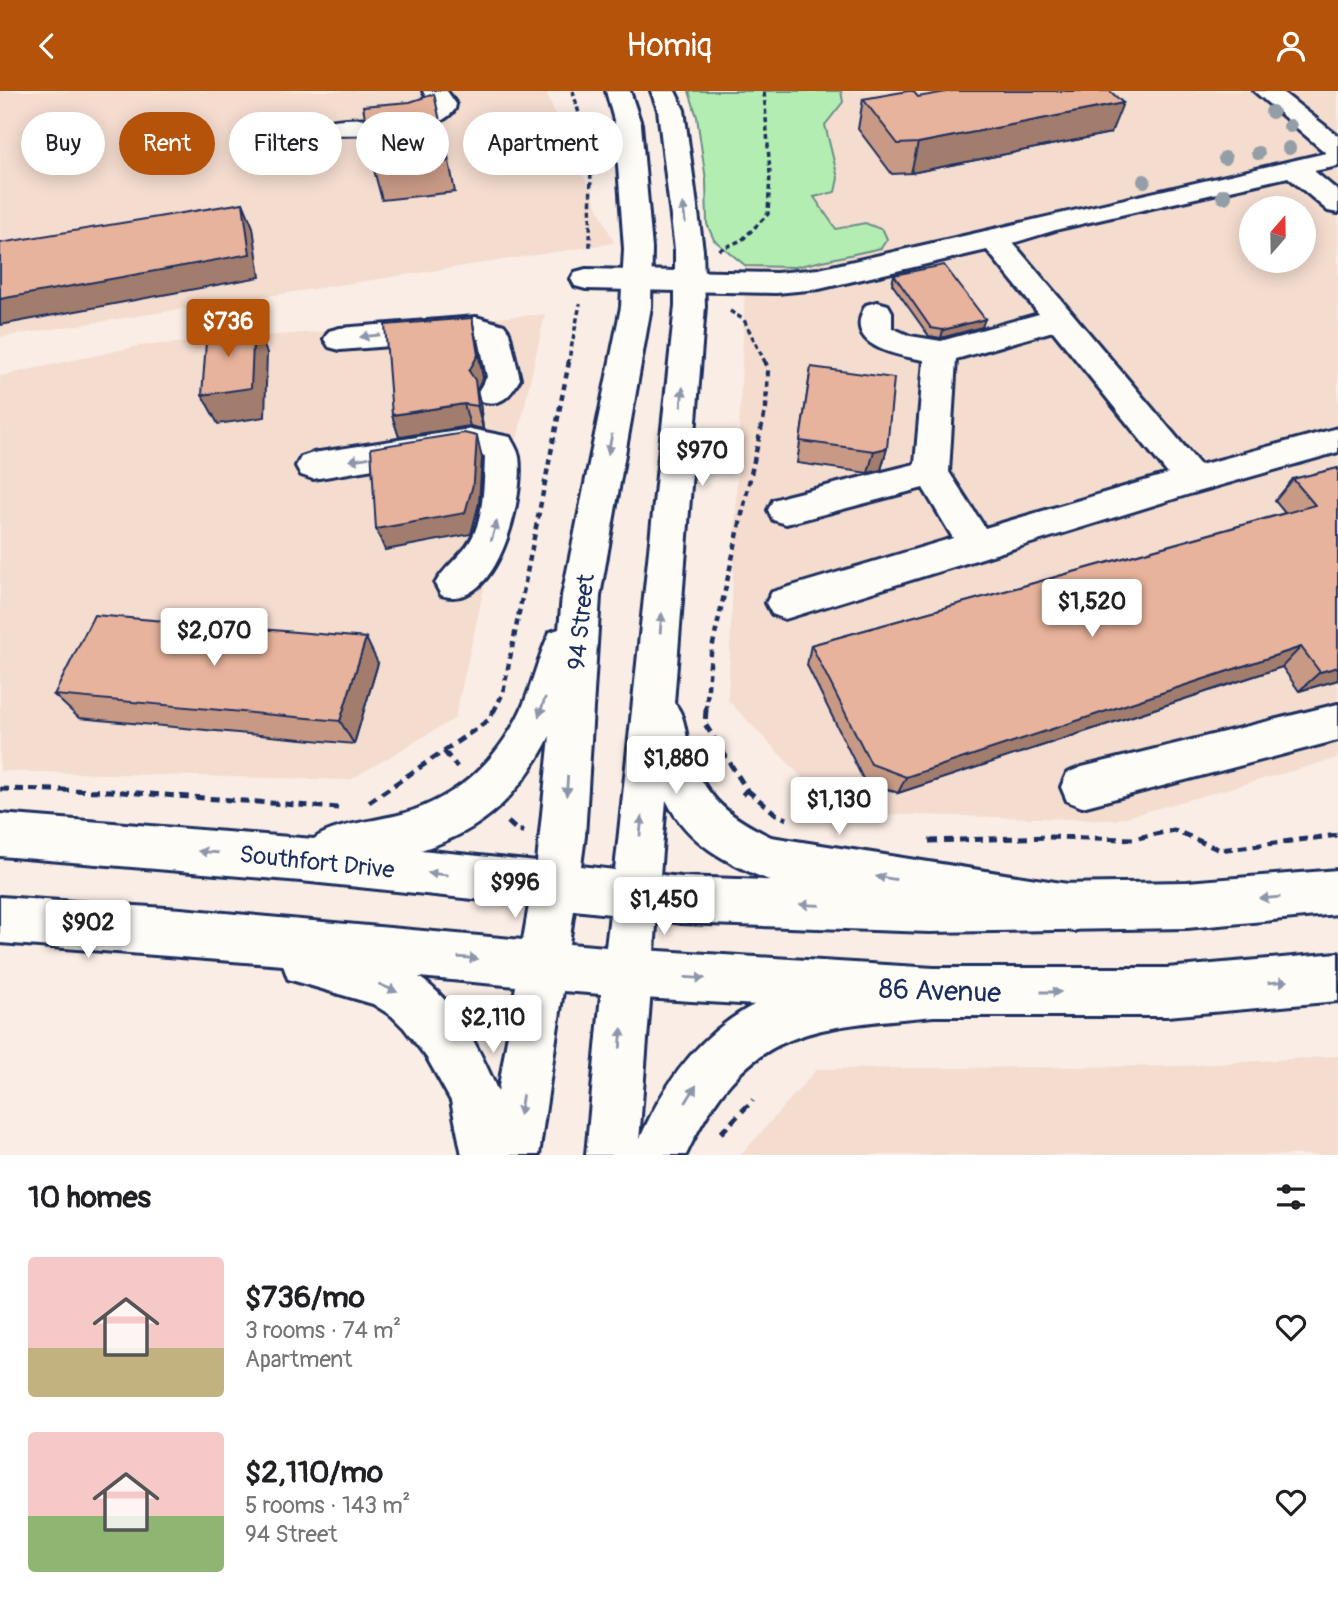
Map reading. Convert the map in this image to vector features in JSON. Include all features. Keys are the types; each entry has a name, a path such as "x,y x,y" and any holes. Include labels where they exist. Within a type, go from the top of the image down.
{"main road":[{"path":"342,127 405,123 435,114 442,109 443,104 435,91"},
{"name":"94 Street","path":"513,1155 563,836 581,596 636,307 638,249 628,124 618,91"},
{"path":"612,1155 690,281 689,250 671,110 663,91"},
{"path":"1266,91 1338,149"},
{"path":"583,291 637,280 796,282 994,239 1054,222 1338,158"},
{"path":"1293,167 1338,205"},
{"path":"994,239 1193,480"},
{"path":"877,312 876,333 888,341 915,349 942,352 1060,319"},
{"path":"341,339 476,327 493,332 504,379 493,393"},
{"path":"942,352 932,473 976,545"},
{"path":"785,603 1193,480 1338,440"},
{"path":"313,466 470,441 498,446 502,457 494,537 484,555 454,584"},
{"path":"786,510 932,473"},
{"path":"301,859 428,828 459,814 484,798 505,775 538,719 581,596"},
{"path":"655,691 678,779 711,826 737,846 771,859 1074,908"},
{"path":"1082,787 1338,722"},
{"name":"Southfort Drive","path":"0,835 301,859 634,894"},
{"path":"634,894 681,900 929,909 1187,905 1338,892"},
{"path":"0,920 181,932 542,964"},
{"path":"181,932 354,974 400,993 427,1017 462,1072 477,1103 488,1155"},
{"name":"86 Avenue","path":"542,964 627,973 934,992 1167,992 1338,977"},
{"path":"659,1155 687,1099 706,1071 733,1045 761,1027 787,1015 823,1004 934,992"}],"path":[{"path":"573,91 591,159 590,247"},
{"path":"718,250 742,240 768,214 770,173 764,91"},
{"path":"360,806 477,730 489,720 503,693 583,291"},
{"path":"727,308 744,320 768,368 766,407 711,653 705,724 724,759 747,790 776,814 796,823"},
{"path":"0,789 110,791 340,808"},
{"path":"733,805 747,790"},
{"path":"501,817 518,831 531,832"},
{"path":"922,841 1048,837 1133,839 1174,830 1220,850 1338,835"},
{"path":"719,1135 753,1100"}],"shaded area":[{"path":"0,91 545,91 555,112 463,112 463,175 583,175 614,243 0,337"},
{"path":"841,91 1338,91 1338,758 1115,820 836,813 728,700 746,266 795,267 881,248 883,230 865,223 836,229 814,196 838,178 825,125 842,102"},
{"path":"545,314 455,718 350,780 0,771 0,376 139,346"},
{"path":"1338,1056 1338,1155 741,1155 817,1069 1180,1066"}],"green space":[{"path":"689,91 841,91 843,102 825,125 838,178 835,192 814,197 836,229 865,223 883,230 887,239 881,248 795,267 746,266 714,240 707,224 706,180 697,117"}],"building":[{"path":"913,91 918,97 952,91 1110,91 1123,103 918,143 898,144 863,99"},
{"path":"434,94 438,112 364,112 363,106 410,102"},
{"path":"243,203 250,254 0,299 0,243"},
{"path":"944,265 985,319 943,330 931,328 894,275"},
{"path":"472,318 478,355 469,371 475,380 478,406 464,404 392,415 385,325"},
{"path":"254,323 251,388 202,395 207,329"},
{"path":"811,367 894,378 887,448 874,451 800,441"},
{"path":"464,433 477,436 474,481 465,513 376,529 371,448"},
{"path":"1338,468 1338,667 1320,672 1301,647 906,777 871,764 811,645 1315,505 1293,479"},
{"path":"94,615 366,638 340,721 54,695"}]}
